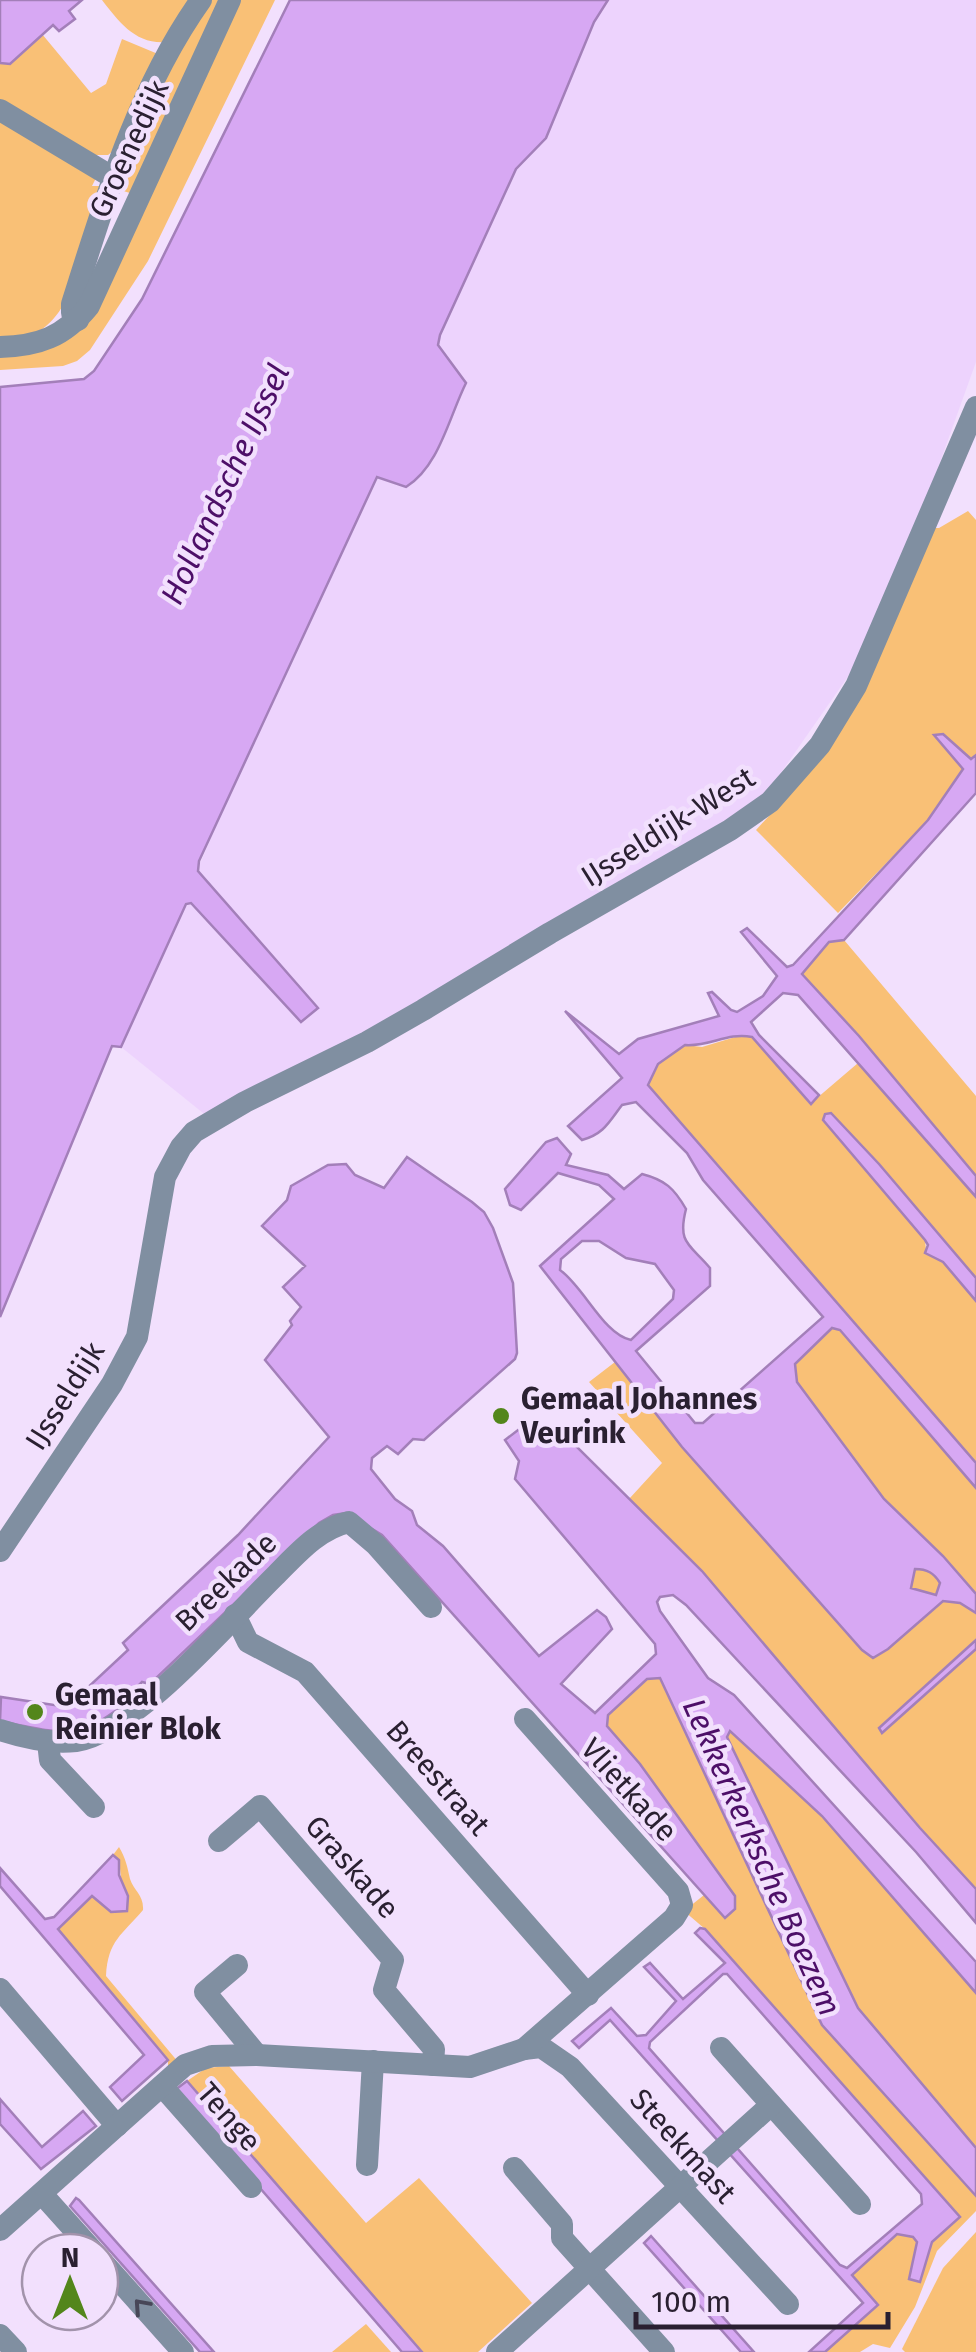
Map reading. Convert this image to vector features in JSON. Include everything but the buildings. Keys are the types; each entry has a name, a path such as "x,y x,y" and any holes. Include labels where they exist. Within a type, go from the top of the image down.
{"street":[{"name":"Groenedijk","path":"0,347 32,346 58,336 89,306 230,0"},
{"name":"Groenedijk","path":"78,320 72,314 72,304 112,177 174,42 199,1"},
{"path":"0,110 112,177"},
{"name":"IJsseldijk-West","path":"181,1147 194,1132 245,1102 367,1042 730,830 790,783 840,716 856,686 976,407"},
{"name":"IJsseldijk","path":"0,1551 112,1384 137,1337 166,1177 181,1147"},
{"name":"Breekade","path":"0,1730 48,1742 76,1741 129,1717 324,1530 349,1522 376,1545 431,1607"},
{"name":"Breestraat","path":"235,1615 248,1642 305,1672 588,1995"},
{"name":"Vlietkade","path":"525,1719 678,1891 682,1905 674,1918 588,1995"},
{"path":"48,1742 50,1760 94,1806"},
{"name":"Graskade","path":"219,1841 260,1806 393,1960 384,1990 434,2050 433,2064"},
{"path":"237,1965 205,1992 256,2055"},
{"path":"0,1989 117,2126"},
{"path":"0,2229 185,2066 212,2056 256,2055 470,2066 524,2049 588,1995"},
{"name":"Steekmast","path":"524,2049 541,2047 570,2067 788,2304"},
{"path":"721,2048 860,2204"},
{"path":"367,2165 373,2061"},
{"name":"Tenge","path":"162,2086 251,2187"},
{"path":"497,2352 771,2106"},
{"path":"514,2168 562,2224 562,2238 664,2352"},
{"path":"42,2194 76,2232"},
{"path":"120,2281 183,2352"},
{"path":"0,2334 16,2352"}],"shaded area":[{"path":"102,0 222,0 136,195 114,188 167,42 137,36"},
{"path":"235,0 275,0 148,261 90,350 77,361 63,366 0,370 0,354 72,329"},
{"path":"585,0 976,0 976,362 879,632 750,817 213,1121 121,1047 458,264"},
{"path":"42,34 91,93 106,84 122,39 158,54 114,150 108,155 89,155 0,102 0,63 10,64"},
{"path":"0,120 96,178 92,186 100,186 62,307 36,333 0,341"},
{"path":"968,511 976,520 976,755 971,760 943,734 935,735 964,768 928,820 838,913 756,830 793,790 930,528 939,528"},
{"path":"844,940 976,1096 976,1176 802,974 829,942"},
{"path":"742,1035 752,1036 810,1104 858,1063 976,1197 976,1278 879,1164 831,1113 825,1114 925,1240 926,1250 943,1262 976,1301 976,1463 648,1085 658,1064 685,1045 702,1047"},
{"path":"832,1328 840,1330 976,1488 976,1594 884,1499 797,1382 795,1364"},
{"path":"615,1362 682,1447 872,1658 943,1601 961,1603 976,1614 976,1640 879,1729 883,1733 976,1649 976,1889 719,1594 629,1499 662,1463 589,1382"},
{"path":"915,1569 929,1572 938,1580 936,1595 910,1588"},
{"path":"660,1678 822,2025 976,2196 976,2211 937,2251 915,2307 890,2348 873,2344 860,2352 825,2352 877,2305 852,2275 897,2234 912,2236 917,2242 909,2278 932,2242 959,2216 705,1929 684,1911 704,1895 725,1918 735,1896 640,1764 607,1726 608,1715 647,1679"},
{"path":"730,1730 822,1816 976,1993 976,2148 858,2008 727,1737"},
{"path":"119,1847 143,1910 113,1946 106,1976 179,2063 168,2072 168,2059 57,1929 92,1895 101,1904 122,1886 119,1860 113,1855"},
{"path":"229,2066 366,2223 419,2178 532,2303 478,2352 422,2352 187,2081 206,2068"},
{"path":"976,2232 976,2352 905,2352 902,2349 943,2268"},
{"path":"366,2324 391,2352 332,2352"}],"water":[{"path":"0,0 82,0 69,11 75,19 59,31 53,25 10,64 0,63"},
{"name":"Hollandsche IJssel","path":"290,0 608,0 594,22 546,138 516,169 440,335 438,345 466,383 442,440 427,467 406,487 377,477 199,861 198,871 318,1008 301,1022 191,903 186,904 121,1047 112,1046 0,1317 0,387 84,379 94,371 142,299"},
{"path":"943,734 971,759 976,755 976,793 844,940 829,942 802,974 976,1176 976,1197 798,995 783,993 751,1022 759,1035 819,1095 811,1104 752,1037 734,1036 685,1045 658,1064 648,1085 976,1463 976,1488 840,1330 832,1328 795,1364 797,1382 884,1499 976,1594 976,1613 960,1603 943,1601 873,1658 682,1447 540,1266 614,1199 599,1185 558,1173 521,1210 510,1205 505,1189 546,1142 557,1138 571,1154 566,1165 608,1175 624,1189 642,1174 663,1182 677,1196 686,1209 684,1237 710,1268 710,1286 636,1351 695,1423 703,1423 823,1317 703,1180 687,1153 636,1102 622,1105 605,1127 582,1140 568,1126 622,1078 565,1011 619,1054 638,1039 719,1016 708,993 712,992 737,1012 763,996 777,976 741,932 747,928 787,967 793,965 928,820 963,769 934,735","holes":["582,1241 599,1241 626,1258 655,1264 674,1290 673,1299 631,1340 612,1329 560,1270 561,1259","915,1569 930,1572 938,1580 936,1595 911,1588"]},
{"path":"831,1113 976,1278 976,1301 943,1262 925,1253 925,1240 823,1120 825,1114"},
{"name":"Lekkerkerksche Boezem","path":"407,1157 472,1202 484,1212 493,1228 513,1283 517,1353 515,1359 424,1440 413,1439 398,1454 387,1446 372,1458 371,1469 395,1499 412,1511 417,1525 443,1546 539,1656 597,1610 606,1617 612,1629 561,1684 595,1713 656,1654 655,1644 515,1479 519,1461 505,1440 522,1427 540,1442 551,1444 562,1439 573,1443 702,1571 976,1889 976,1923 916,1852 686,1605 673,1595 660,1597 660,1611 708,1678 734,1695 976,1962 976,1993 822,1816 730,1731 727,1737 858,2008 976,2148 976,2196 822,2025 660,1678 647,1679 608,1715 607,1726 640,1764 735,1896 735,1909 725,1918 382,1535 346,1513 319,1523 150,1684 142,1682 131,1693 133,1697 99,1722 71,1731 56,1731 0,1721 1,1697 67,1707 128,1650 123,1643 238,1535 329,1437 265,1360 301,1307 283,1287 305,1266 262,1226 287,1200 291,1186 328,1165 346,1164 355,1175 384,1188"},
{"path":"976,1640 976,1649 882,1733 879,1728"},
{"path":"113,1855 119,1860 119,1875 128,1896 127,1911 111,1912 92,1896 58,1929 168,2060 122,2101 110,2087 144,2055 0,1886 0,1868 45,1919 54,1917"},
{"path":"705,1929 960,2217 932,2242 920,2282 909,2279 917,2242 913,2237 897,2234 852,2275 878,2305 825,2352 809,2352 863,2303 610,2020 579,2048 572,2041 611,2008 637,2036 646,2035 676,2001 644,1967 650,1963 683,1999 725,1963 695,1933","holes":["727,1974 921,2194 922,2204 847,2268 840,2265 649,2048 650,2042"]},
{"path":"187,2081 422,2352 402,2352 175,2090"},
{"path":"0,2099 42,2147 83,2111 96,2126 41,2169 0,2124"},
{"path":"76,2198 79,2200 107,2232 93,2232 70,2206"},
{"path":"651,2236 754,2352 741,2352 644,2243"},
{"path":"120,2246 214,2352 200,2352 120,2262"}],"place":[{"name":"Gemaal Johannes Veurink","path":"501,1416"},
{"name":"Gemaal Reinier Blok","path":"35,1712"}]}
